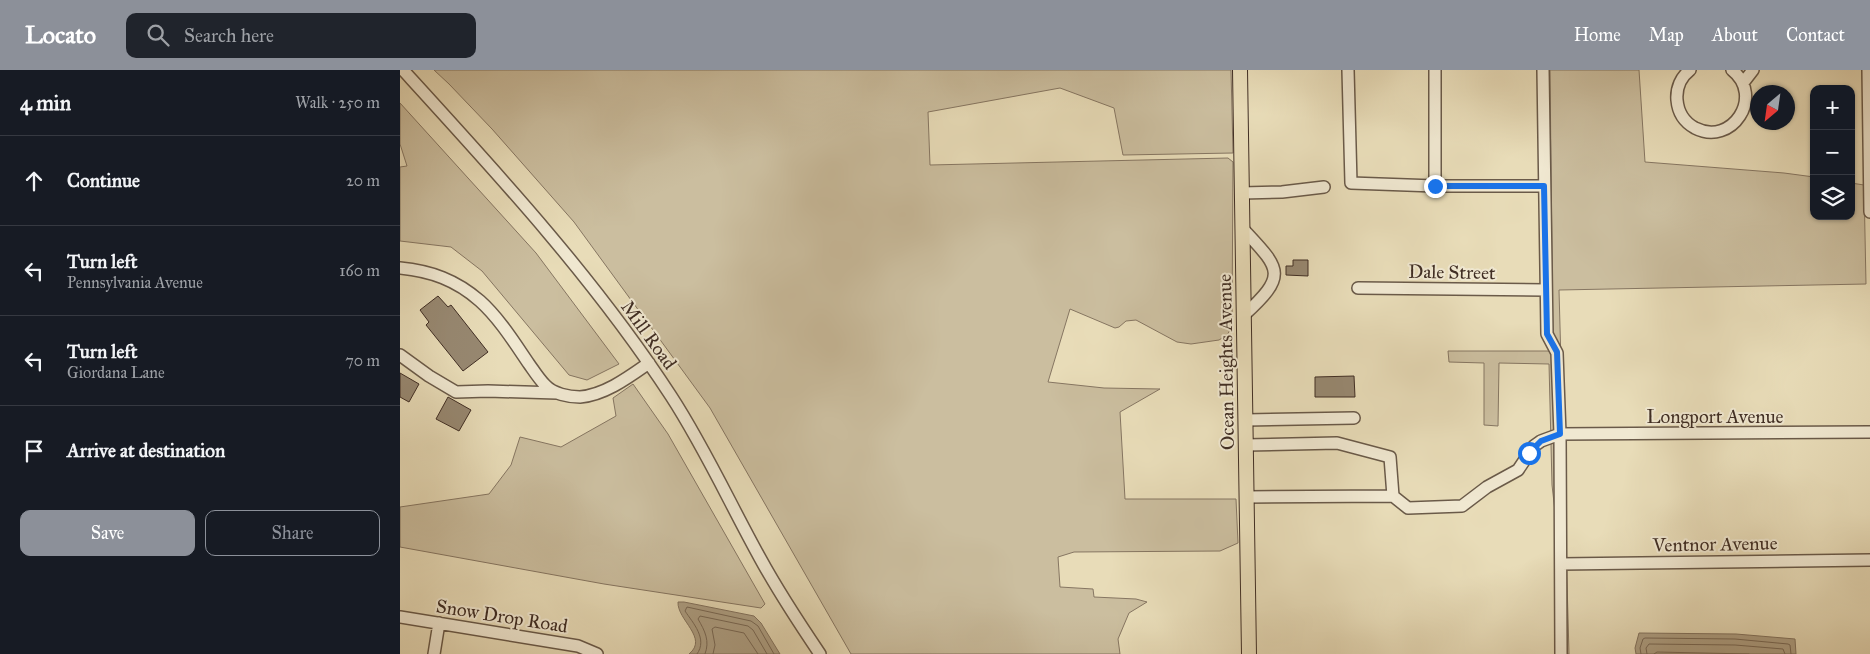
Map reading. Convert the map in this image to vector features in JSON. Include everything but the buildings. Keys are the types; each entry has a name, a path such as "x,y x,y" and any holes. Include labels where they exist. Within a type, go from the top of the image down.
{"main road":[{"name":"Ocean Heights Avenue","path":"1240,70 1249,654"}],"street":[{"name":"Mill Road","path":"403,70 533,214 594,290 648,363 689,425 759,557 820,654"},
{"path":"1348,70 1351,183 1435,186 1544,186"},
{"path":"1435,70 1435,186"},
{"path":"1543,70 1547,334 1557,352 1560,434 1561,654"},
{"path":"1690,70 1679,83 1676,94 1677,106 1682,117 1690,125 1700,130 1712,132 1723,130 1733,124 1741,116 1745,105 1746,94 1743,83 1732,70"},
{"path":"1743,83 1753,70"},
{"path":"1868,70 1870,212"},
{"path":"1242,193 1282,192 1324,187"},
{"path":"1242,228 1271,260 1275,275 1274,281 1267,293 1244,315"},
{"path":"400,268 425,271 443,277 470,293 496,318 545,386 559,394"},
{"name":"Dale Street","path":"1358,288 1545,290"},
{"path":"400,355 429,376 456,392 488,391 559,394 576,397 590,395 619,383 648,363"},
{"path":"1246,420 1354,418"},
{"name":"Longport Avenue","path":"1560,434 1870,432"},
{"path":"1247,496 1393,496 1408,508 1462,506 1487,487 1518,470 1534,446 1541,441 1560,434"},
{"path":"1246,445 1337,443 1390,457 1393,496"},
{"name":"Ventnor Avenue","path":"1561,564 1870,560"},
{"name":"Snow Drop Road","path":"400,617 578,646 598,654"},
{"path":"434,654 439,623"}],"shaded area":[{"path":"434,70 1231,70 1233,153 1123,155 1114,108 1060,88 928,112 930,165 1228,158 1233,162 1232,327 1227,335 1219,340 1191,344 1177,342 1136,320 1126,321 1115,328 1070,309 1048,382 1104,388 1160,389 1120,412 1125,499 1236,499 1238,543 1220,551 1074,552 1058,557 1060,587 1093,589 1094,597 1136,599 1147,602 1129,613 1118,639 1120,654 851,654 710,408 574,222 492,129"},
{"path":"1550,70 1639,70 1645,162 1810,176 1810,220 1855,220 1855,184 1864,185 1866,284 1559,290 1569,654 1560,654 1561,564 1552,485 1549,364 1499,363 1498,426 1484,425 1484,363 1449,362 1448,351 1553,351"},
{"path":"400,103 536,253 619,364 587,380 569,375 482,271 451,247 400,241 400,167 407,166 400,144"},
{"path":"633,384 668,434 765,604 761,608 604,584 400,547 400,507 489,494 511,465 520,437 561,447 616,416 613,398"}],"water":[{"path":"678,602 754,616 761,623 780,654 689,654 696,642 691,629 679,609"},
{"path":"1639,633 1736,634 1795,639 1796,654 1636,654 1635,648"}],"route":[{"path":"1435,186 1544,186 1547,334 1557,352 1560,434 1541,441 1529,453"}]}
